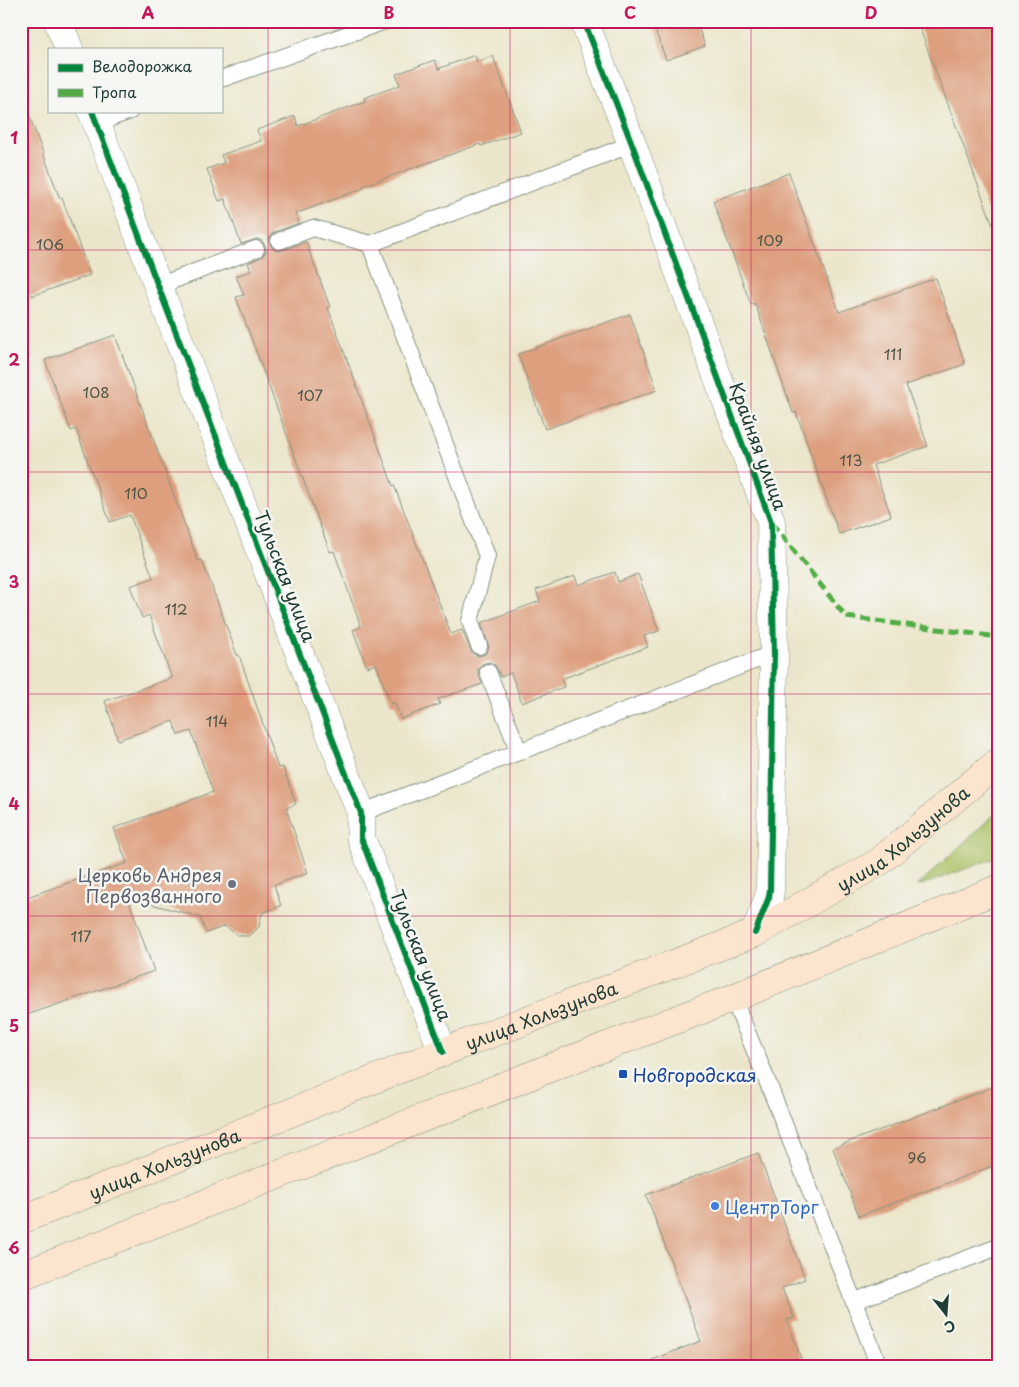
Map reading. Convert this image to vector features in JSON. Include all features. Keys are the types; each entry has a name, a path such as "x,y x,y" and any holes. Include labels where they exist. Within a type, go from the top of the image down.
{"main road":[{"name":"улица Хользунова","path":"21,1220 443,1052 755,934 879,862 998,762"},
{"path":"21,1276 551,1067 733,998 998,889"}],"street":[{"path":"58,21 69,48"},
{"name":"Крайняя улица","path":"584,21 632,144 771,522 774,653 770,889 769,897 755,934"},
{"name":"Тульская улица","path":"94,117 361,813 361,838 443,1052"}],"lane":[{"path":"222,79 385,21"},
{"path":"94,117 124,112"},
{"path":"279,241 313,228 370,244 632,144"},
{"path":"370,244 487,556 470,621 479,646"},
{"path":"158,286 256,249"},
{"path":"361,813 774,653"},
{"path":"488,672 518,752"},
{"path":"733,998 855,1301 879,1366"},
{"path":"855,1301 998,1247"}],"green space":[{"path":"998,811 998,857 916,887"}],"building":[{"path":"652,21 696,21 705,46 666,60"},
{"path":"917,21 998,21 998,228 994,228"},
{"path":"475,55 477,62 493,56 521,132 481,146 480,144 363,186 364,188 295,214 299,223 272,234 269,239 270,244 273,249 278,251 306,242 393,486 451,634 462,630 472,653 478,656 483,655 489,647 481,623 540,601 536,590 575,576 578,585 615,572 618,582 638,574 659,631 644,636 648,647 561,679 564,687 522,703 511,673 501,677 495,665 490,662 485,663 478,670 482,684 438,699 440,704 401,719 395,703 391,704 376,664 367,667 353,630 361,627 334,551 330,552 236,297 244,295 236,276 251,271 248,263 263,256 266,251 265,246 262,241 257,239 241,244 225,199 219,201 207,169 224,163 221,155 261,141 257,130 295,116 298,126 365,101 364,98 400,85 396,74 435,60 438,69"},
{"path":"25,104 90,275 32,296 21,269 21,105"},
{"path":"789,173 839,312 936,278 965,364 906,385 928,446 873,465 891,516 839,534 796,412 793,413 755,303 751,305 713,201"},
{"path":"630,314 657,390 545,429 518,354"},
{"path":"115,335 198,561 202,560 237,655 239,655 278,768 283,767 296,804 286,808 308,873 274,885 281,906 262,913 259,927 250,936 237,935 225,926 206,933 200,917 128,898 154,971 21,1017 21,899 127,863 114,828 213,792 191,731 178,735 173,721 118,740 105,701 172,678 149,615 142,618 130,586 153,578 130,515 110,522 76,429 71,431 45,360"},
{"path":"998,1085 998,1164 859,1216 833,1148"},
{"path":"758,1153 805,1279 782,1288 794,1318 787,1320 804,1366 644,1366 644,1363 701,1341 646,1195"}],"marked path":[{"path":"772,523 846,617 998,637"}],"cycle path":[{"path":"584,21 632,144 771,522 774,653 770,889 769,897 755,933"},
{"path":"92,112 361,813 361,838 443,1052"}],"place":[{"name":"Церковь Андрея Первозванного","path":"232,884"},
{"name":"Новгородская","path":"623,1074"},
{"name":"ЦентрТорг","path":"715,1206"}]}
